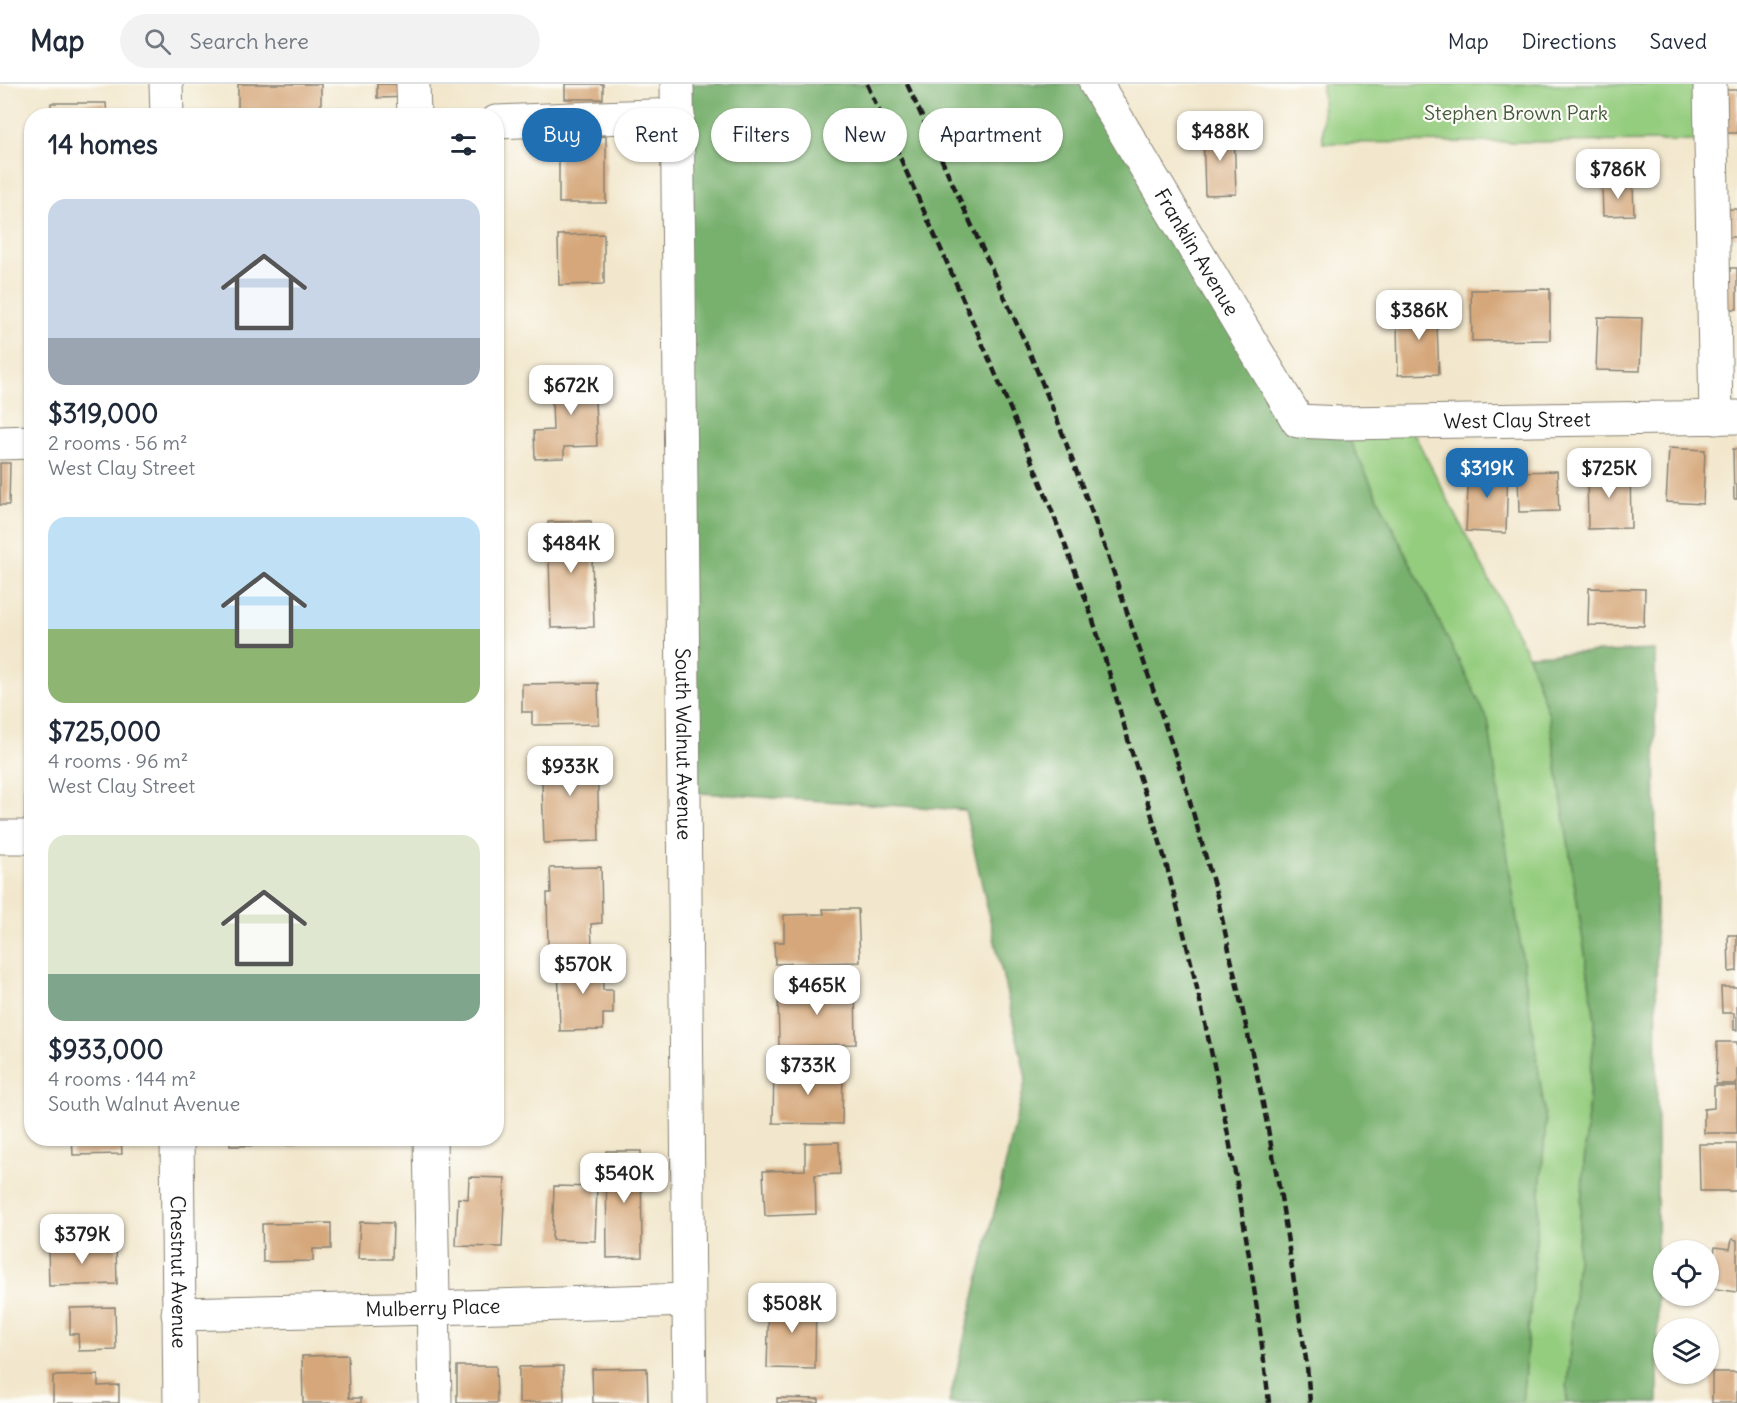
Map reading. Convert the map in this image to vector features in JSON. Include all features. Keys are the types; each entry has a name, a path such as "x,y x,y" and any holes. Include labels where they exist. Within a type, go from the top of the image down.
{"street":[{"path":"166,84 167,108"},
{"path":"413,84 414,108"},
{"name":"Franklin Avenue","path":"1096,84 1298,421"},
{"path":"1710,84 1727,418"},
{"path":"504,121 678,100"},
{"name":"South Walnut Avenue","path":"678,100 690,1403"},
{"name":"West Clay Street","path":"1298,421 1341,423 1727,418"},
{"path":"0,443 24,442"},
{"path":"0,837 24,837"},
{"name":"Chestnut Avenue","path":"177,1146 180,1403"},
{"path":"430,1146 435,1403"},
{"name":"Mulberry Place","path":"178,1314 689,1300"}],"green space":[{"path":"677,84 1096,84 1298,421 1341,423 1488,720 1546,1122 1522,1403 949,1403 1026,1078 965,810 684,792 678,162 699,162 699,108 677,108"},
{"name":"Stephen Brown Park","path":"1322,84 1710,84 1711,141 1323,143"},
{"path":"1408,422 1528,655 1549,714 1595,1020 1566,1403 1522,1403 1546,1122 1341,423"},
{"path":"1655,650 1657,1240 1653,1240 1653,1306 1658,1306 1658,1318 1653,1318 1653,1384 1658,1384 1658,1403 1566,1403 1595,1020 1549,715 1528,655"}],"building":[{"path":"238,84 321,84 321,108 238,108"},
{"path":"377,84 411,84 412,97 377,98"},
{"path":"565,84 603,84 603,99 565,99"},
{"path":"1721,90 1737,90 1737,133 1722,133"},
{"path":"51,103 106,103 106,108 51,108"},
{"path":"1234,129 1236,194 1205,195 1203,130"},
{"path":"602,136 606,136 606,203 559,203 559,162 602,162"},
{"path":"1633,184 1634,215 1603,216 1602,185"},
{"path":"1728,209 1737,209 1737,237 1728,237"},
{"path":"604,234 604,284 559,285 558,235"},
{"path":"1726,268 1737,268 1737,309 1726,309"},
{"path":"1550,289 1550,340 1472,341 1471,290"},
{"path":"1436,303 1439,374 1398,375 1397,322 1409,322 1408,304"},
{"path":"1598,317 1642,318 1640,371 1596,370"},
{"path":"603,376 603,401 595,401 597,446 564,447 564,458 535,459 534,431 553,430 551,377"},
{"path":"1669,448 1705,450 1703,504 1666,502"},
{"path":"1733,449 1737,449 1737,499 1734,499"},
{"path":"0,463 10,463 9,505 0,505"},
{"path":"1469,466 1508,467 1506,533 1466,531"},
{"path":"1630,468 1631,528 1588,529 1587,469"},
{"path":"1557,471 1559,511 1519,512 1518,472"},
{"path":"591,521 594,627 551,628 548,522"},
{"path":"1589,588 1645,589 1644,626 1588,625"},
{"path":"598,683 599,724 532,725 532,712 522,712 522,684"},
{"path":"597,752 599,841 544,843 541,754"},
{"path":"601,867 602,923 591,924 592,946 548,947 547,893 551,893 550,868"},
{"path":"823,909 858,909 860,962 775,964 774,942 784,942 784,915 824,914"},
{"path":"1728,935 1737,935 1737,971 1729,972"},
{"path":"602,959 603,990 613,990 613,1014 603,1014 603,1030 560,1031 558,960"},
{"path":"855,986 856,1044 779,1046 778,988"},
{"path":"1721,987 1737,987 1737,1030 1734,1030 1734,1013 1722,1013"},
{"path":"1717,1042 1737,1042 1737,1084 1716,1084"},
{"path":"774,1068 843,1069 842,1124 773,1123"},
{"path":"1714,1086 1737,1086 1737,1133 1704,1133 1704,1109 1714,1108"},
{"path":"839,1142 840,1174 815,1175 816,1214 765,1216 763,1171 805,1170 805,1143"},
{"path":"1699,1144 1737,1144 1737,1191 1700,1191"},
{"path":"72,1146 122,1146 122,1154 73,1155"},
{"path":"606,1151 641,1151 642,1257 607,1258"},
{"path":"469,1177 505,1178 502,1247 456,1246 458,1198 468,1199"},
{"path":"554,1186 597,1187 595,1241 552,1240"},
{"path":"360,1222 393,1223 392,1259 358,1259"},
{"path":"331,1223 331,1249 313,1249 313,1261 263,1262 262,1224"},
{"path":"1732,1239 1737,1240 1737,1292 1719,1289 1719,1248 1730,1249"},
{"path":"116,1244 117,1284 49,1286 48,1246"},
{"path":"769,1298 816,1299 815,1369 767,1368"},
{"path":"115,1307 116,1350 79,1351 78,1334 70,1334 70,1308"},
{"path":"348,1355 349,1398 361,1398 361,1403 303,1403 302,1356"},
{"path":"457,1366 496,1366 497,1403 457,1403"},
{"path":"563,1366 564,1401 519,1403 519,1367"},
{"path":"647,1368 648,1403 593,1403 592,1369"},
{"path":"1719,1372 1737,1372 1737,1403 1712,1403 1712,1384 1719,1384"},
{"path":"98,1375 98,1386 119,1385 119,1403 53,1403 53,1376"},
{"path":"777,1398 819,1399 819,1403 777,1403"}],"railway":[{"path":"867,84 1036,471 1087,603 1105,658 1164,856 1213,1059 1239,1196 1269,1403"},
{"path":"907,84 1026,344 1057,419 1108,556 1184,781 1217,896 1261,1093 1281,1197 1307,1366 1310,1403"}]}
